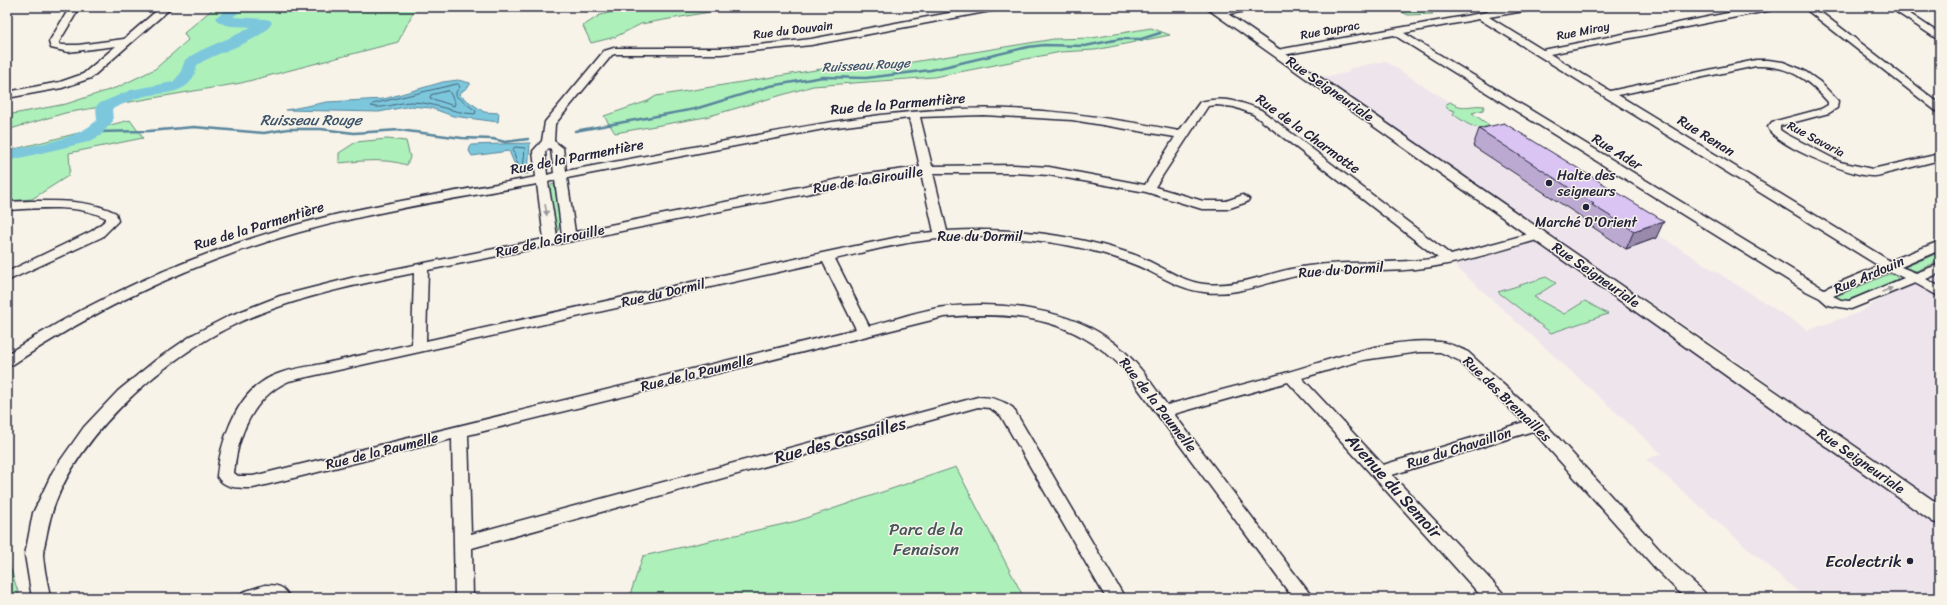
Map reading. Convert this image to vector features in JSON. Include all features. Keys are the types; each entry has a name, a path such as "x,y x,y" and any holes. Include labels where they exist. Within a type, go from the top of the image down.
{"street":[{"path":"75,7 54,42 54,46 57,48 77,48 129,41"},
{"path":"7,95 62,85 80,80 129,41 167,7"},
{"name":"Rue du Douvain","path":"548,142 550,124 608,53 614,51 721,51 766,48 818,41 996,7"},
{"path":"1215,10 1251,7"},
{"name":"Rue Duprac","path":"1277,53 1530,7"},
{"name":"Rue Miray","path":"1541,53 1747,9 1772,7"},
{"path":"1808,7 1940,109"},
{"path":"1894,7 1940,38"},
{"name":"Rue Seigneuriale","path":"1215,10 1940,516"},
{"name":"Rue Renan","path":"1481,16 1890,266 1916,278 1940,293"},
{"name":"Rue Ader","path":"1396,32 1808,288 1825,294"},
{"name":"Rue Savaria","path":"1610,94 1756,63 1777,63 1788,66 1809,78 1833,101 1833,106 1825,110 1776,124 1774,127 1775,131 1782,136 1831,163 1849,170 1861,172 1872,173 1940,157"},
{"name":"Rue de la Charmotte","path":"1148,189 1182,135 1204,104 1222,101 1244,106 1257,112 1449,260"},
{"name":"Rue de la Parmentière","path":"7,361 82,314 142,284 190,263 246,243 301,227 352,215 829,125 914,115 971,111 1043,114 1101,120 1182,135"},
{"path":"914,115 941,234"},
{"path":"551,241 539,151 548,142 557,148 569,237"},
{"name":"Rue de la Girouille","path":"40,485 54,460 80,428 108,399 153,365 193,340 234,319 282,300 328,286 860,179 926,170 987,168 1042,171 1106,180 1148,189 1202,205 1226,205 1243,199"},
{"path":"7,206 55,204 90,209 108,212 112,216 112,221 98,234 7,277"},
{"name":"Rue du Dormil","path":"419,348 827,256 913,238 941,234 1011,234 1072,242 1104,250 1145,264 1184,283 1203,288 1223,290 1246,286 1308,270 1375,268 1449,260 1539,235"},
{"name":"Rue Ardouin","path":"1940,245 1825,294 1828,298 1837,303 1851,305 1940,268"},
{"path":"827,256 864,331"},
{"path":"419,348 421,268"},
{"name":"Rue de la Paumelle","path":"419,348 285,378 270,383 259,392 244,416 234,438 225,467 225,476 236,482 253,482 944,312 998,309 1031,314 1080,330 1108,346 1128,364 1165,411 1304,598"},
{"name":"Rue des Bremailles","path":"1165,411 1292,376 1350,358 1370,354 1438,347 1449,349 1463,356 1536,424 1663,565 1697,598"},
{"name":"Avenue du Semoir","path":"1292,376 1382,472 1495,598"},
{"name":"Rue des Cassailles","path":"463,543 978,402 989,402 999,405 1007,412 1116,598"},
{"name":"Rue du Chavaillon","path":"1382,472 1536,424"},
{"path":"460,432 464,598"},
{"path":"31,504 25,530 26,558 31,583 41,598"},
{"path":"250,598 265,593 277,593 281,598"}],"shaded area":[{"path":"1385,61 1808,330 1858,313 1916,278 1940,268 1940,508 1730,356 1314,78 1348,73 1350,68"},
{"path":"1537,241 1940,527 1940,598 1805,598 1646,459 1662,454 1454,265"}],"green space":[{"path":"215,7 416,7 398,42 241,83 65,113 7,130 7,115 66,104 118,87 155,69 188,40 184,33"},
{"path":"635,7 738,7 641,24 615,37 591,43 583,26 600,15"},
{"path":"1392,7 1422,7 1433,14 1408,15"},
{"path":"1151,28 1170,35 1095,50 1061,52 934,77 813,86 706,117 615,133 604,116 648,101 656,96 834,67 876,68 1054,39 1092,38"},
{"path":"1450,102 1463,107 1484,106 1483,110 1472,113 1489,125 1480,128 1466,123 1453,114 1455,111 1448,109 1445,105"},
{"path":"130,120 143,138 69,153 70,169 68,176 32,199 7,201 7,151"},
{"path":"387,139 406,141 410,157 407,165 390,161 339,163 339,153 356,142"},
{"path":"554,184 561,218 558,232 555,231 550,196 551,185"},
{"path":"1940,252 1940,261 1916,271 1905,268 1905,267"},
{"path":"1889,274 1895,275 1898,279 1847,301 1840,300 1836,296"},
{"path":"1546,277 1556,283 1534,297 1564,314 1585,301 1608,314 1551,333 1498,292"},
{"name":"Parc de la Fenaison","path":"956,467 1024,598 629,598 643,556 797,521"},
{"path":"10,567 20,598 7,598 7,568"}],"water":[{"path":"458,80 470,83 470,85 459,94 484,112 499,113 498,122 453,116 431,108 411,106 379,112 286,110 327,102 384,99 443,82"},
{"path":"530,143 528,174 513,173 515,165 509,151 472,156 469,151 471,145"}],"building":[{"path":"1504,123 1664,221 1634,231 1592,205 1594,204 1479,129"}],"waterway":[{"path":"7,156 82,138 94,132 105,121 104,107 137,93 179,85 188,75 190,63 201,55 245,37 265,23 228,21 222,18 239,7"},
{"name":"Ruisseau Rouge","path":"575,131 695,109 770,86 823,77 866,78 931,70 1028,47 1044,45 1085,46 1120,39 1141,39 1160,33"},
{"name":"Ruisseau Rouge","path":"94,132 149,131 194,127 264,133 288,129 321,129 354,133 399,130 462,138 493,139 505,142 528,139"}],"place":[{"name":"Halte des seigneurs","path":"1549,183"},
{"name":"Marché D'Orient","path":"1586,207"},
{"name":"Ecolectrik","path":"1910,561"}]}
